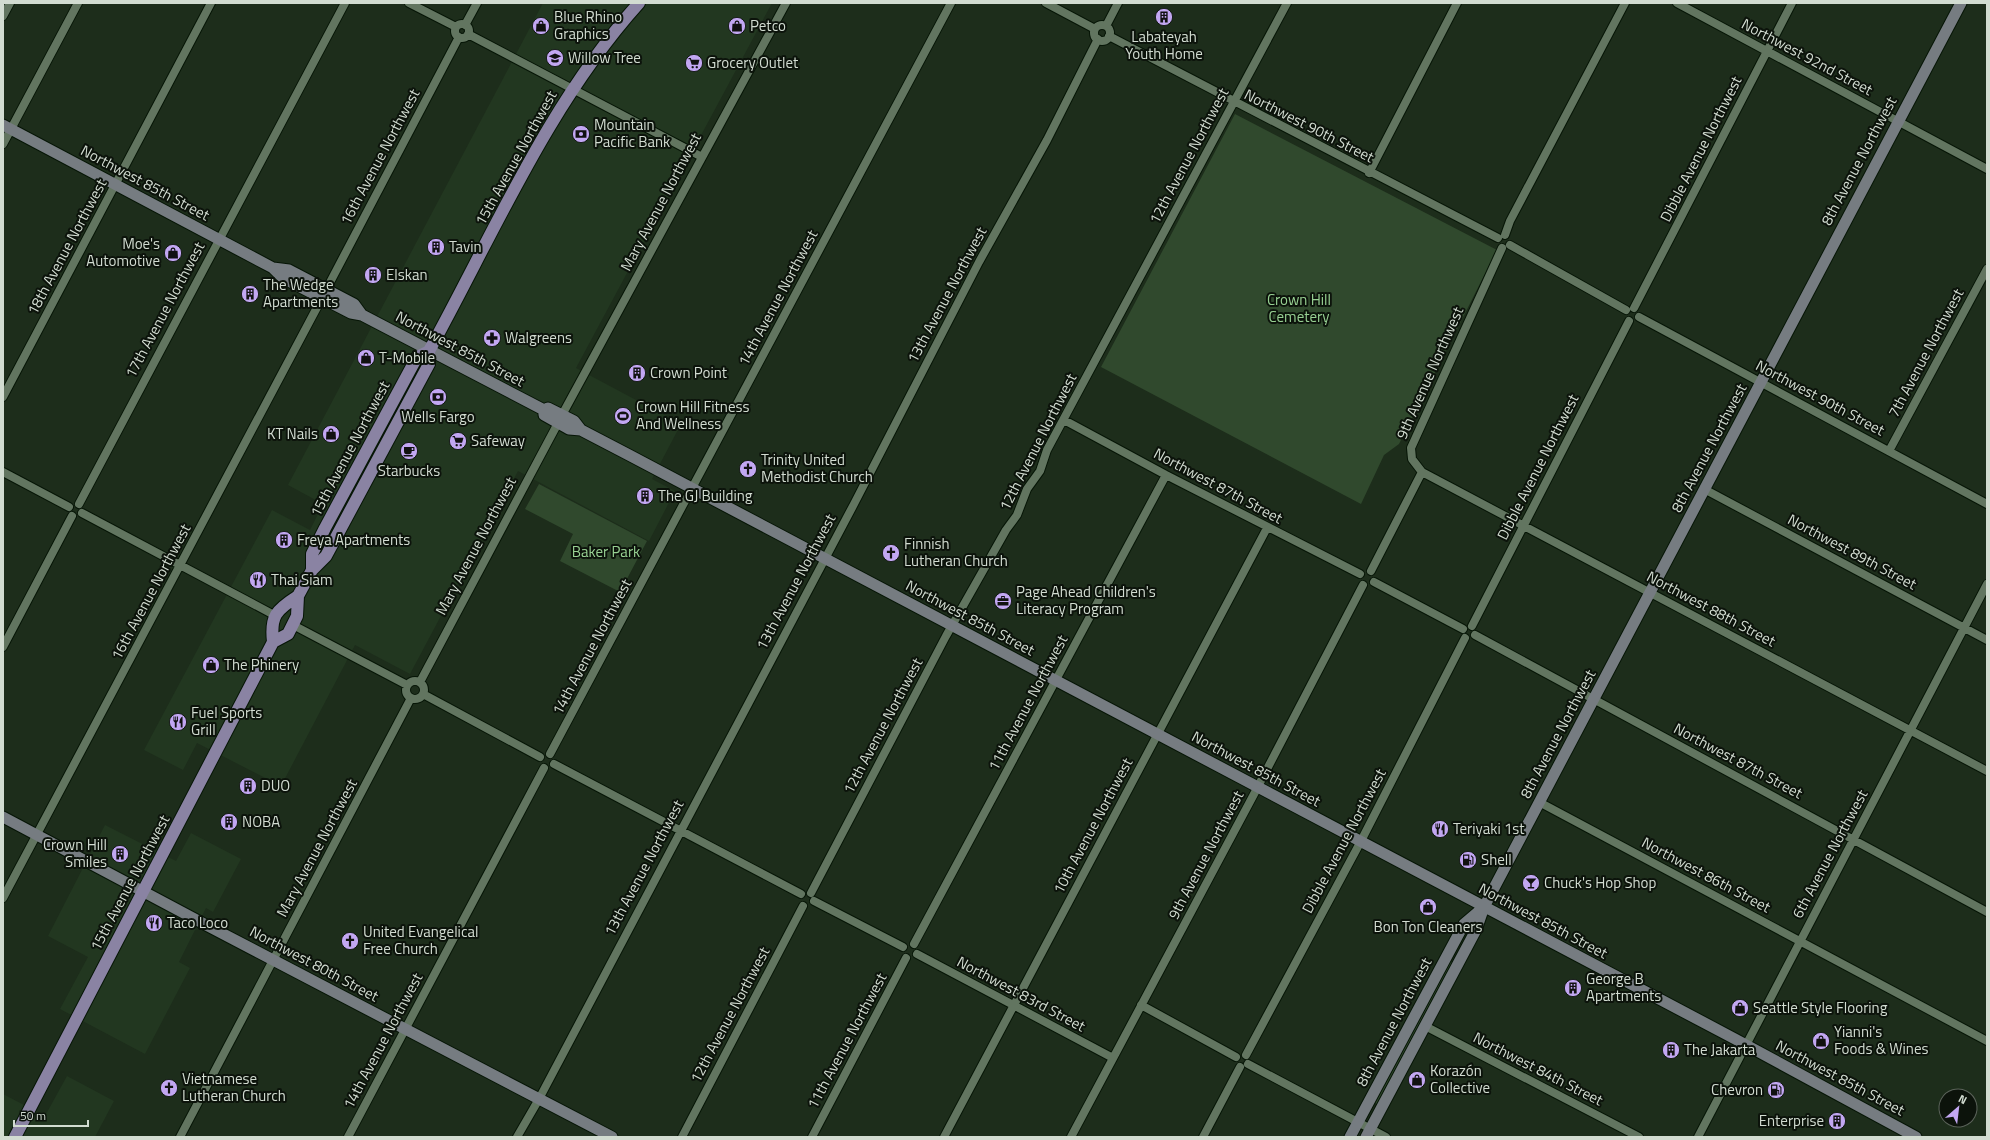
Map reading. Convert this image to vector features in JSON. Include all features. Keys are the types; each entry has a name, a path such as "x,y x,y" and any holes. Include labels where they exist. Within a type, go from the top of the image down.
{"main road":[{"name":"8th Avenue Northwest","path":"1368,1133 1476,930 1484,906 1897,121 1961,3"},
{"name":"15th Avenue Northwest","path":"273,642 288,634 293,625 297,616 298,596 312,570 326,556 336,538 429,364 429,351 538,147 573,89 602,46 635,6"},
{"name":"Northwest 85th Street","path":"7,127 273,268 283,278 324,294 351,313 362,315 544,410 544,415 574,421 581,430 1484,906 1916,1137"},
{"name":"15th Avenue Northwest","path":"312,570 312,554 417,357 429,351"},
{"path":"336,538 333,530 341,509 338,505"},
{"name":"15th Avenue Northwest","path":"15,1137 273,642 271,625 282,606 298,596"},
{"name":"Northwest 80th Street","path":"3,816 612,1137"},
{"name":"8th Avenue Northwest","path":"1350,1137 1464,924 1484,906"}],"street":[{"path":"3,16 10,3"},
{"path":"3,144 7,127 78,3"},
{"name":"18th Avenue Northwest","path":"3,397 211,3"},
{"name":"17th Avenue Northwest","path":"79,504 345,3"},
{"path":"409,3 456,27"},
{"path":"465,25 477,3"},
{"name":"Mary Avenue Northwest","path":"420,682 560,419 786,3"},
{"name":"14th Avenue Northwest","path":"550,754 951,3"},
{"path":"1046,3 1095,29"},
{"path":"1106,26 1118,3"},
{"name":"12th Avenue Northwest","path":"811,893 953,626 1006,530 1017,515 1027,489 1040,471 1048,450 1287,3"},
{"path":"1369,173 1458,3"},
{"path":"1624,3 1502,237 1497,243 1630,309 1639,311 1639,317 1634,322 1629,321 1625,317 1630,309"},
{"name":"Northwest 92nd Street","path":"1678,3 1987,169"},
{"name":"Dibble Avenue Northwest","path":"1630,309 1792,3"},
{"path":"456,27 460,24 465,25 469,30 468,34"},
{"path":"1100,25 1106,26 1110,30 1109,36 1104,40 1098,39 1095,36 1095,29 1100,25"},
{"path":"456,27 455,32 459,36 464,37 468,34"},
{"path":"468,34 702,157"},
{"name":"16th Avenue Northwest","path":"3,898 324,294 459,36"},
{"name":"Northwest 90th Street","path":"1109,36 1369,173 1502,237"},
{"name":"13th Avenue Northwest","path":"517,1137 539,1099 979,262 1045,143 1098,39"},
{"path":"1502,237 1510,239 1506,247"},
{"name":"9th Avenue Northwest","path":"1422,472 1412,459 1410,448 1506,247"},
{"name":"7th Avenue Northwest","path":"1889,451 1987,269"},
{"name":"Northwest 90th Street","path":"1639,317 1987,504"},
{"name":"Dibble Avenue Northwest","path":"1472,626 1629,321"},
{"name":"Northwest 87th Street","path":"1064,420 1267,528 1360,574"},
{"path":"3,472 69,507"},
{"path":"1371,571 1422,472"},
{"name":"Northwest 88th Street","path":"1422,472 1524,524 1987,771"},
{"name":"11th Avenue Northwest","path":"914,944 1166,475"},
{"name":"Northwest 89th Street","path":"1704,489 1987,640"},
{"path":"72,516 69,513 69,507 73,503 79,504 82,508 82,514"},
{"path":"82,514 276,616"},
{"path":"72,516 77,517 82,514"},
{"path":"3,647 72,516"},
{"name":"10th Avenue Northwest","path":"944,1137 1267,528"},
{"path":"1364,570 1371,571 1375,577 1374,582 1370,586 1364,585 1360,581 1360,574 1364,570"},
{"path":"1374,582 1463,629"},
{"name":"6th Avenue Northwest","path":"1698,1137 1987,584"},
{"name":"9th Avenue Northwest","path":"1071,1137 1364,585"},
{"path":"293,625 407,685"},
{"path":"1467,626 1472,626 1475,629 1475,635 1471,639 1465,638 1462,634 1463,629 1467,626"},
{"name":"Northwest 87th Street","path":"1475,635 1594,698 1987,912"},
{"name":"Dibble Avenue Northwest","path":"1246,1055 1361,841 1465,638"},
{"path":"412,681 420,682 424,688 423,694 418,698 411,698 406,693 407,685 412,681"},
{"path":"423,694 540,757"},
{"name":"Mary Avenue Northwest","path":"180,1137 411,698"},
{"path":"545,753 550,754 554,757 554,764 550,768 544,768 540,763 540,757 545,753"},
{"path":"554,764 801,894 805,892 811,893 814,895 814,901 811,906 803,906 800,902 801,894"},
{"name":"14th Avenue Northwest","path":"348,1137 544,768"},
{"name":"Northwest 86th Street","path":"1539,802 1987,1041"},
{"path":"814,901 903,947"},
{"name":"12th Avenue Northwest","path":"682,1137 803,906"},
{"path":"908,943 914,944 917,948 916,954 912,958 906,958 902,953 903,947 908,943"},
{"name":"Northwest 83rd Street","path":"916,954 1113,1058"},
{"name":"11th Avenue Northwest","path":"812,1137 906,958"},
{"path":"1142,1005 1236,1057"},
{"name":"Northwest 84th Street","path":"1425,1026 1639,1137"},
{"path":"1240,1054 1246,1055 1249,1059 1248,1064 1244,1068 1240,1067 1236,1064 1236,1057 1240,1054"},
{"path":"1248,1064 1358,1122 1368,1133 1386,1137"},
{"path":"1203,1137 1240,1067"}],"shaded area":[{"path":"543,3 772,3 576,368 681,424 652,479 675,491 649,541 518,471 410,674 355,645 281,786 197,743 183,770 144,750 272,510 310,530 323,504 288,485"},
{"path":"105,825 176,861 191,833 241,859 213,912 206,908 179,962 190,968 145,1054 60,1009 88,957 48,936"},
{"path":"67,1076 114,1101 95,1137 3,1137 3,1094 45,1116"}],"green space":[{"name":"Crown Hill Cemetery","path":"1235,114 1497,250 1399,444 1384,455 1361,504 1101,367"},
{"name":"Baker Park","path":"539,484 647,541 620,592 560,561 573,534 525,509"},
{"path":"1449,961 1453,963 1377,1104 1373,1102"}],"place":[{"name":"Labateyah Youth Home","path":"1164,17"},
{"name":"Blue Rhino Graphics","path":"541,26"},
{"name":"Petco","path":"737,26"},
{"name":"Willow Tree","path":"555,58"},
{"name":"Grocery Outlet","path":"694,63"},
{"name":"Mountain Pacific Bank","path":"581,134"},
{"name":"Tavin","path":"436,247"},
{"name":"Moe's Automotive","path":"173,253"},
{"name":"Elskan","path":"373,275"},
{"name":"The Wedge Apartments","path":"250,294"},
{"name":"Walgreens","path":"492,338"},
{"name":"T-Mobile","path":"366,358"},
{"name":"Crown Point","path":"637,373"},
{"name":"Wells Fargo","path":"438,397"},
{"name":"Crown Hill Fitness And Wellness","path":"623,416"},
{"name":"KT Nails","path":"331,434"},
{"name":"Safeway","path":"458,441"},
{"name":"Starbucks","path":"409,451"},
{"name":"Trinity United Methodist Church","path":"748,469"},
{"name":"The GJ Building","path":"645,496"},
{"name":"Freya Apartments","path":"284,540"},
{"name":"Finnish Lutheran Church","path":"891,553"},
{"name":"Thai Siam","path":"258,580"},
{"name":"Page Ahead Children's Literacy Program","path":"1003,601"},
{"name":"The Phinery","path":"211,665"},
{"name":"Fuel Sports Grill","path":"178,722"},
{"name":"DUO","path":"248,786"},
{"name":"NOBA","path":"229,822"},
{"name":"Teriyaki 1st","path":"1440,829"},
{"name":"Crown Hill Smiles","path":"120,854"},
{"name":"Shell","path":"1468,860"},
{"name":"Chuck's Hop Shop","path":"1531,883"},
{"name":"Bon Ton Cleaners","path":"1428,907"},
{"name":"Taco Loco","path":"154,923"},
{"name":"United Evangelical Free Church","path":"350,941"},
{"name":"George B Apartments","path":"1573,988"},
{"name":"Seattle Style Flooring","path":"1740,1008"},
{"name":"Yianni's Foods & Wines","path":"1821,1041"},
{"name":"The Jakarta","path":"1671,1050"},
{"name":"Korazón Collective","path":"1417,1080"},
{"name":"Vietnamese Lutheran Church","path":"169,1088"},
{"name":"Chevron","path":"1776,1090"},
{"name":"Enterprise","path":"1837,1121"}]}
